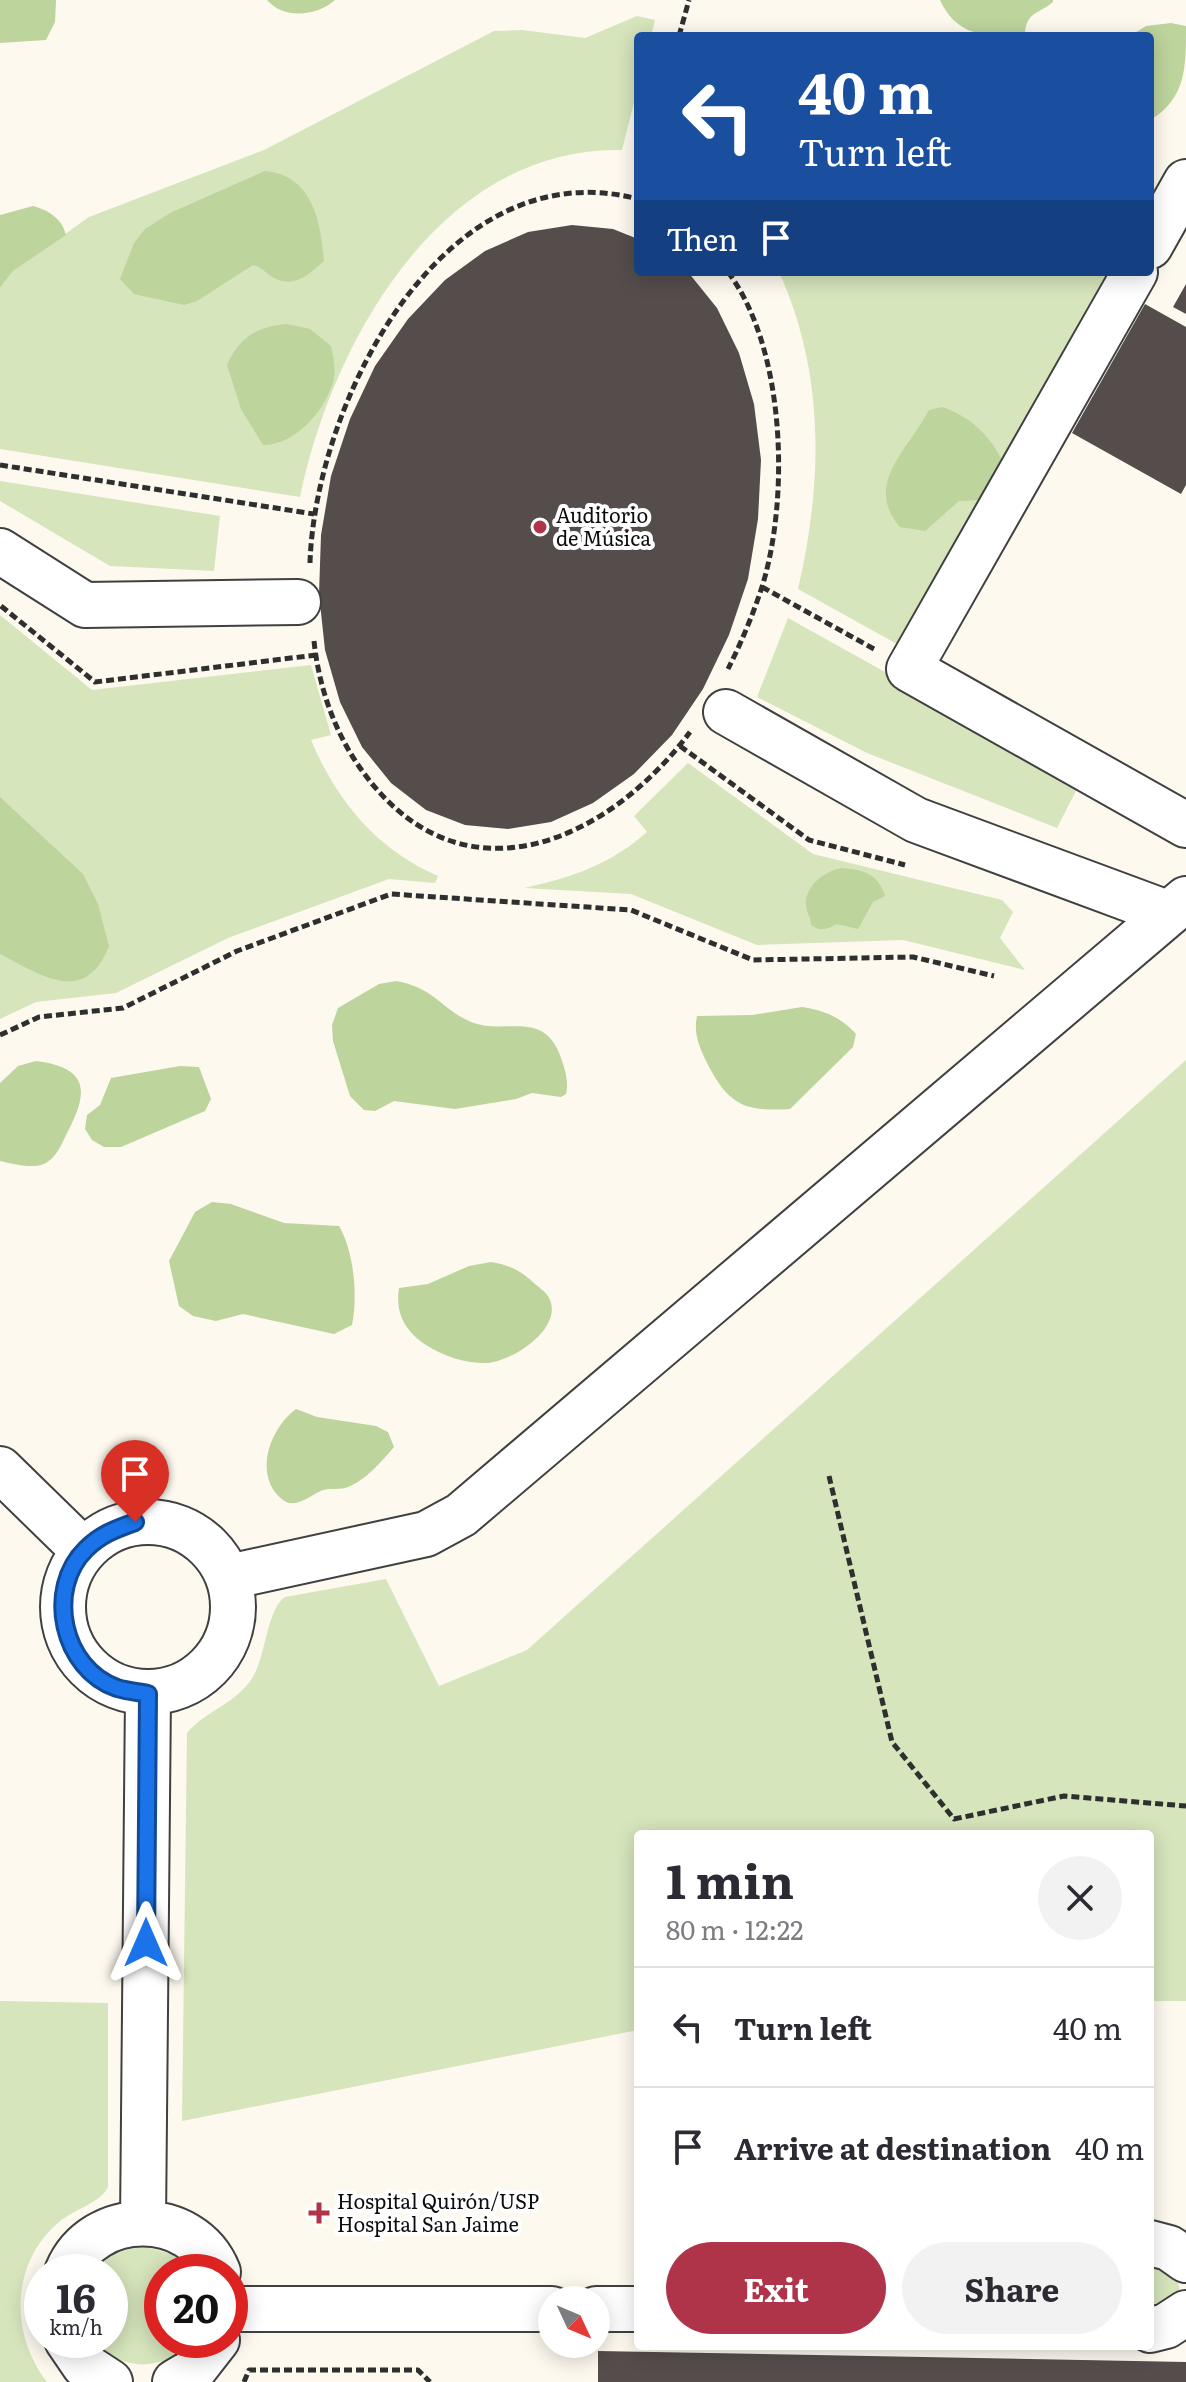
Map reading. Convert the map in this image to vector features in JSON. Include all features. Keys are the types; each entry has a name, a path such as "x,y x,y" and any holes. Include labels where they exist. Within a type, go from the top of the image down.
{"street":[{"path":"1154,239 1186,182"},
{"path":"1133,276 909,669 1186,825"},
{"path":"0,551 85,605 307,607"},
{"path":"716,703 916,820 1177,906"},
{"path":"229,1577 426,1534 461,1515 1177,906"},
{"path":"0,1469 84,1551"},
{"path":"135,1522 164,1522 192,1533 215,1552 229,1577 234,1604 231,1632 218,1657 199,1676 175,1689 148,1694 115,1687 88,1669 69,1642 62,1610 67,1579 84,1551 107,1532 135,1522"},
{"path":"143,2223 148,1694"},
{"path":"79,2254 101,2233 122,2225 143,2223 186,2234 206,2254"},
{"path":"1154,2244 1169,2248 1186,2260"},
{"path":"248,2309 538,2309"},
{"path":"610,2309 634,2309"},
{"path":"1154,2329 1166,2326 1186,2313"},
{"path":"79,2358 84,2365 110,2382"},
{"path":"175,2382 192,2372 203,2358"}],"path":[{"path":"680,32 689,0"},
{"path":"634,197 584,191 537,199 492,220 448,252 408,294 373,345 345,402 325,465 314,514 307,607 322,685 353,759 383,799 419,828 468,846 505,850 551,842 596,821 644,786 716,703 762,587 776,512 778,464 773,387 758,330 730,276"},
{"path":"0,465 314,514"},
{"path":"762,587 909,669"},
{"path":"0,605 95,682 316,655"},
{"path":"0,1035 39,1017 123,1008 237,951 391,894 631,910 753,960 913,957 994,976"},
{"path":"829,1476 892,1742 954,1819 1064,1796 1186,1806"},
{"path":"244,2382 249,2370 418,2370 430,2382"}],"green space":[{"path":"0,0 56,0 55,22 46,40 0,43"},
{"path":"267,0 335,0 319,10 301,14 282,11"},
{"path":"940,0 1053,0 1030,18 1026,32 973,32 965,29 947,13"},
{"path":"637,16 655,20 652,32 634,32 634,103 622,150 558,157 500,181 449,217 405,264 368,318 338,377 316,437 300,497 0,449 0,288 13,271 89,217 264,150 494,31 522,30 585,38"},
{"path":"1171,23 1186,26 1182,81 1171,102 1154,117 1154,32 1136,32 1146,26"},
{"path":"265,171 294,181 311,202 320,231 324,261 308,274 290,282 283,281 253,265 197,301 184,305 134,294 120,279 134,243 145,229 170,213"},
{"path":"33,206 54,216 66,235 13,271 0,288 0,215"},
{"path":"781,276 1116,276 906,649 798,589 812,509 815,428 812,388 794,310"},
{"path":"287,324 310,329 331,346 334,378 325,401 308,423 287,439 263,445 241,409 227,365 250,335"},
{"path":"942,407 961,415 977,427 1002,460 981,500 959,501 925,531 900,527 890,511 886,496 887,482 901,453 929,410"},
{"path":"0,481 220,516 214,571 110,566 0,501"},
{"path":"0,615 92,690 311,665 331,735 311,740 321,762 361,821 396,852 438,876 435,883 389,879 228,938 116,993 36,1002 0,1019"},
{"path":"788,618 1081,781 1057,828 867,753 757,697"},
{"path":"688,763 813,854 1002,900 1013,912 1000,938 1025,970 903,940 757,945 631,894 524,888 590,868 633,843 647,832 634,816"},
{"path":"0,797 83,874 98,904 109,946 99,965 88,976 75,981 61,981 46,977 0,954"},
{"path":"842,868 869,874 878,882 885,896 873,902 858,929 837,924 824,929 811,925 806,908 812,885 829,872"},
{"path":"396,981 420,989 471,1022 484,1026 523,1026 545,1033 554,1043 562,1062 567,1080 566,1094 561,1097 532,1093 516,1099 455,1109 394,1101 375,1111 364,1110 350,1096 333,1041 332,1025 338,1008 379,984"},
{"path":"802,1007 818,1010 845,1023 856,1034 853,1047 790,1109 750,1107 731,1097 702,1053 697,1035 697,1016 752,1015"},
{"path":"1186,1060 1186,2001 1154,2001 1154,1830 634,1830 634,2031 182,2121 187,1733 238,1694 253,1677 279,1603 285,1597 386,1579 439,1686 527,1650"},
{"path":"36,1061 67,1069 75,1076 81,1095 74,1120 60,1148 48,1162 28,1166 0,1161 0,1083 18,1066"},
{"path":"180,1066 199,1067 211,1099 205,1111 121,1147 104,1147 92,1140 85,1129 87,1115 100,1105 111,1078"},
{"path":"212,1202 231,1204 284,1223 339,1226 348,1248 353,1274 355,1301 352,1325 334,1334 243,1314 216,1321 193,1316 179,1306 169,1261 195,1212"},
{"path":"491,1262 519,1271 548,1296 552,1308 550,1320 533,1341 508,1357 477,1363 440,1352 412,1334 400,1313 399,1288 428,1284 469,1266"},
{"path":"296,1409 317,1417 376,1426 388,1432 394,1447 355,1484 323,1490 298,1502 288,1503 274,1490 268,1478 268,1453 279,1428"},
{"path":"0,2001 108,2003 108,2187 94,2202 59,2222 43,2238 34,2254 24,2254 21,2320 24,2358 33,2358 47,2382 0,2382"},
{"path":"142,2246 172,2254 144,2254 144,2358 168,2358 142,2364 116,2358 128,2358 128,2254 112,2254"},
{"path":"1154,2265 1177,2279 1180,2290 1177,2302 1154,2316"}],"building":[{"name":"Auditorio de Música","path":"572,225 613,229 634,237 634,276 691,276 717,308 739,353 754,404 761,460 758,519 748,579 729,635 703,689 672,735 634,774 593,803 551,822 508,829 465,825 426,810 391,783 362,747 340,702 325,650 319,594 321,535 331,476 350,419 375,366 408,319 445,280 485,251 528,232"},
{"path":"1186,284 1186,314 1173,307"},
{"path":"1145,304 1186,327 1186,485 1181,494 1072,433"},
{"path":"610,2351 1186,2362 1186,2382 598,2382 598,2358 610,2358"}],"place":[{"name":"Auditorio de Música","path":"540,527"},
{"name":"Hospital Quirón/USP Hospital San Jaime","path":"319,2213"}],"route":[{"path":"135,1522 107,1532 84,1551 67,1579 62,1610 69,1642 88,1669 115,1687 148,1694 146,1943"}]}
